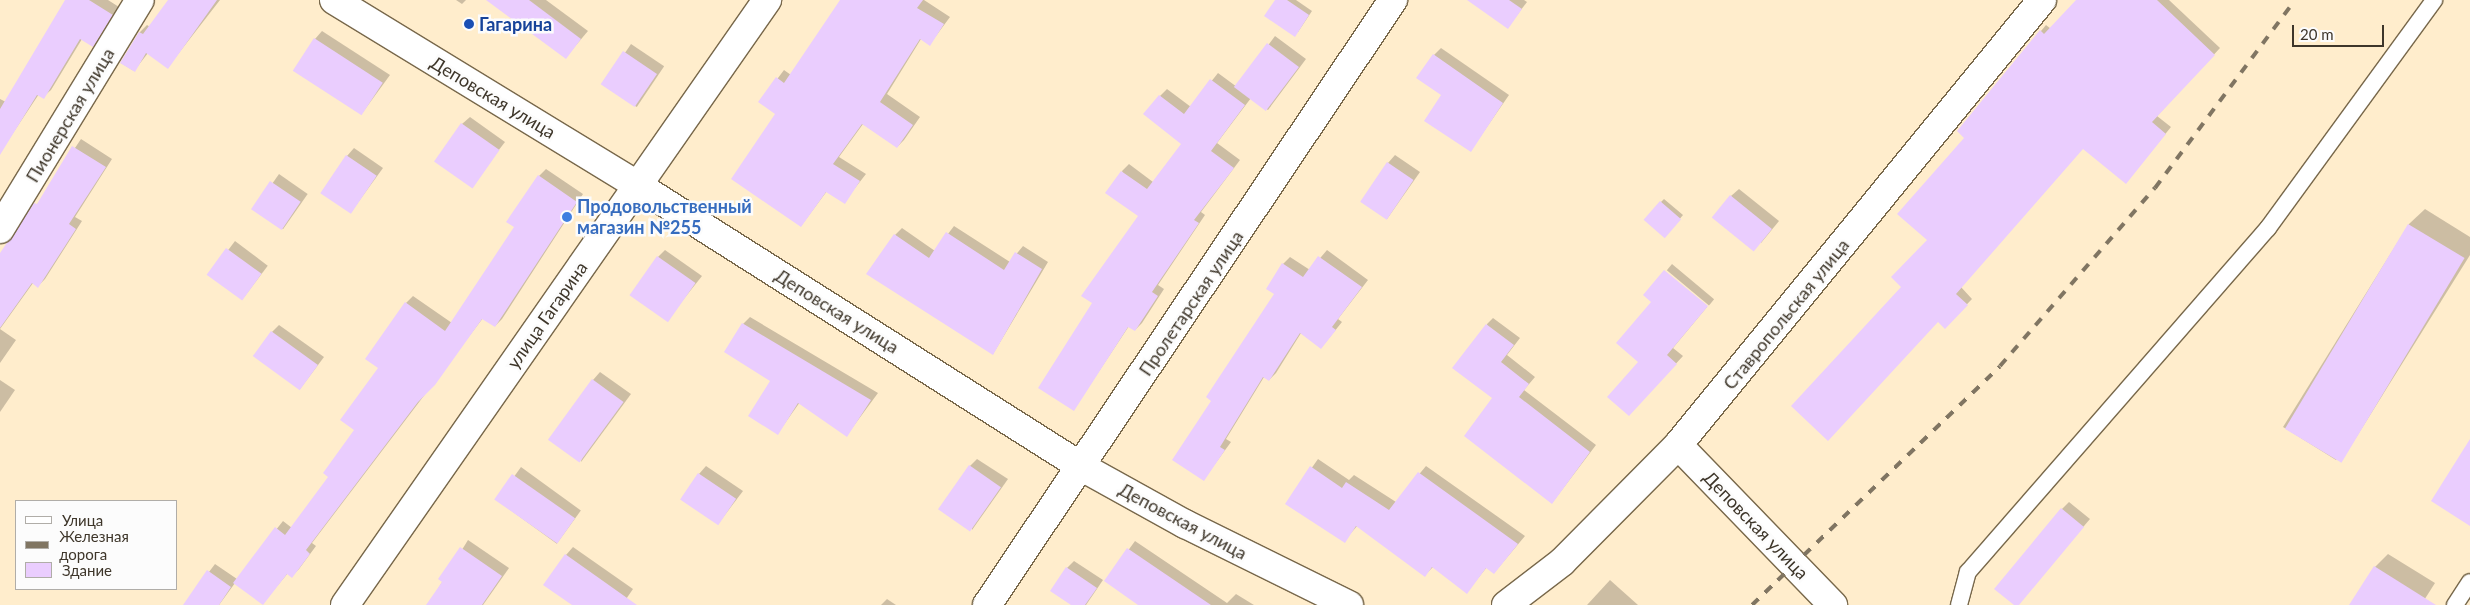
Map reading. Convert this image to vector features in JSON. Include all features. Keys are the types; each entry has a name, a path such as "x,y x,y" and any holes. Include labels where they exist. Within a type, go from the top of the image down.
{"street":[{"name":"Пионерская улица","path":"0,229 140,0"},
{"name":"Деповская улица","path":"334,0 637,185 1082,466 1185,524 1349,605"},
{"name":"улица Гагарина","path":"345,605 767,0"},
{"name":"Пролетарская улица","path":"987,605 1393,0"},
{"name":"Ставропольская улица","path":"1506,605 1562,562 1678,445 2042,0"},
{"name":"Деповская улица","path":"1678,445 1833,605"}],"lane":[{"path":"1959,605 1968,572 2268,228 2434,0"},
{"path":"2455,605 2470,582"}],"building":[{"path":"65,0 89,0 113,15 93,47 80,39 44,99 37,95 0,155 0,109"},
{"path":"168,0 217,0 168,69 146,53 135,72 120,63 139,32 143,34"},
{"path":"486,0 529,0 581,39 566,59"},
{"path":"840,0 923,0 917,8 944,24 930,46 920,39 880,102 913,125 897,148 862,124 833,164 860,181 845,204 826,192 801,227 731,179 775,114 758,102 776,77 784,83"},
{"path":"1275,0 1287,0 1309,15 1295,37 1264,16"},
{"path":"1467,0 1509,0 1522,9 1508,29"},
{"path":"2076,0 2157,0 2215,55 2152,122 2166,134 2126,184 2083,149 1956,294 1968,305 1945,329 1938,322 1828,441 1791,406 1901,287 1891,277 1927,240 1897,214 1964,138 1957,131 2040,30 2044,34"},
{"path":"314,38 383,83 362,115 293,71"},
{"path":"1267,43 1299,67 1266,111 1234,87"},
{"path":"623,51 657,74 635,107 601,84"},
{"path":"1433,54 1503,103 1471,152 1424,121 1441,95 1416,78"},
{"path":"1210,79 1245,105 1211,151 1234,168 1194,220 1199,223 1152,292 1158,296 1135,331 1128,327 1074,411 1038,388 1092,303 1081,296 1138,216 1105,193 1121,171 1147,189 1181,144 1143,114 1159,95 1184,114"},
{"path":"461,123 500,150 473,188 434,162"},
{"path":"72,146 106,167 69,224 76,229 38,288 32,283 0,328 0,253 34,203 37,204"},
{"path":"346,155 377,176 351,214 320,193"},
{"path":"1387,162 1414,180 1387,220 1360,202"},
{"path":"538,175 577,202 495,327 482,319 435,385 418,402 306,550 310,554 292,578 287,574 263,605 233,583 275,527 285,535 328,477 323,473 354,430 340,420 378,368 365,359 405,302 445,331 514,227 506,222"},
{"path":"270,181 301,202 282,230 251,209"},
{"path":"1730,195 1772,229 1754,252 1712,218"},
{"path":"1660,201 1681,219 1665,238 1644,220"},
{"path":"2408,224 2465,258 2341,463 2285,429"},
{"path":"946,232 1004,270 1015,252 1042,269 993,355 866,274 894,234 929,258"},
{"path":"226,248 262,274 242,301 207,275"},
{"path":"657,256 696,283 668,322 629,295"},
{"path":"1318,256 1362,287 1332,327 1336,330 1321,349 1300,333 1269,381 1263,377 1220,447 1225,450 1204,481 1172,460 1211,401 1206,397 1274,294 1266,289 1282,263 1303,277"},
{"path":"1664,270 1708,306 1667,355 1677,364 1629,416 1607,397 1638,362 1616,343 1651,302 1643,295"},
{"path":"742,323 871,400 847,437 798,403 778,435 748,416 770,381 724,352"},
{"path":"1486,324 1514,345 1501,362 1529,384 1519,397 1590,452 1552,504 1464,436 1492,398 1452,368"},
{"path":"271,331 318,365 300,390 253,356"},
{"path":"592,379 624,402 579,463 548,440"},
{"path":"2470,439 2470,526 2431,501"},
{"path":"969,465 1001,487 970,532 938,509"},
{"path":"1310,466 1342,488 1346,482 1389,510 1418,472 1518,544 1494,574 1486,568 1467,594 1432,567 1425,577 1356,526 1345,543 1285,504"},
{"path":"698,473 736,499 718,525 680,500"},
{"path":"512,474 575,518 557,544 494,499"},
{"path":"2061,508 2084,527 2019,605 2014,605 1994,589"},
{"path":"460,547 502,576 482,605 426,605 442,582 438,579"},
{"path":"1127,548 1211,605 1138,605 1104,581"},
{"path":"565,554 637,605 572,605 543,585"},
{"path":"2374,566 2436,605 2349,605"},
{"path":"1066,567 1097,588 1085,605 1071,605 1050,591"},
{"path":"207,570 231,587 219,605 183,605"}],"railway":[{"path":"1752,605 2000,366 2155,188 2295,0"}],"place":[{"name":"Гагарина","path":"469,24"},
{"name":"Продовольственный магазин №255","path":"567,217"}]}
